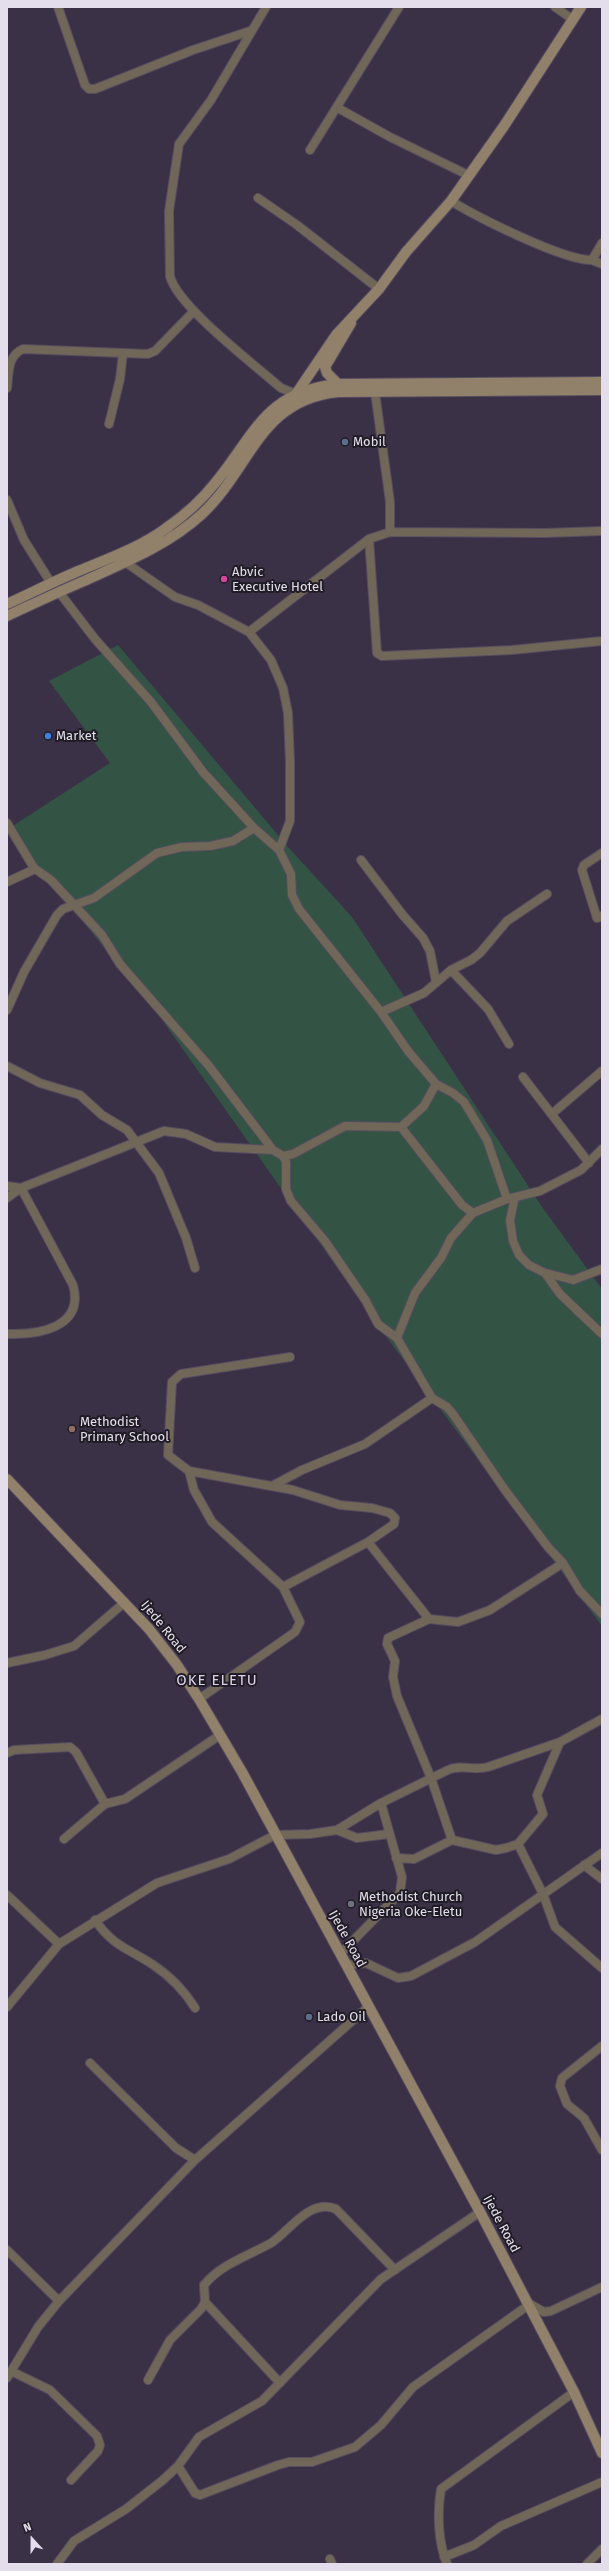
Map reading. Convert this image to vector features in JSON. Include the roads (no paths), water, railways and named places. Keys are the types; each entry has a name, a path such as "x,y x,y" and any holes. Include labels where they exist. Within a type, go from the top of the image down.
{"main road":[{"path":"296,394 336,335 379,289 406,252 451,201 504,126 581,7"},
{"path":"338,384 327,373 326,367 345,337 353,318"},
{"path":"7,604 51,583 133,548 165,529 194,505 216,482 261,419 279,404 296,394 338,384 602,382"},
{"path":"7,616 125,562 172,538 202,514 225,489 267,426 282,412 299,401 330,392 602,390"},
{"name":"Ijede Road","path":"7,1479 125,1602 168,1653 199,1699 347,1965 530,2304 574,2392 602,2453"}],"street":[{"path":"58,7 85,85 89,89 95,89 193,50 250,31"},
{"path":"266,7 250,31 210,100 182,137 176,154 169,211 170,276 172,286 194,311 281,388 296,394"},
{"path":"310,150 338,108 399,7"},
{"path":"555,7 572,19"},
{"path":"338,108 390,137 468,175"},
{"path":"258,198 309,234 379,289"},
{"path":"451,201 469,212 545,246 582,260 592,260 602,264"},
{"path":"592,260 602,243"},
{"path":"7,388 10,360 16,352 23,349 148,354 155,351 194,311"},
{"path":"109,424 120,379 123,354"},
{"path":"375,392 390,502 390,532"},
{"path":"7,500 24,540 51,583"},
{"path":"249,632 369,540 390,532 544,533 602,531"},
{"path":"369,540 375,646 377,653 382,656 512,650 602,641"},
{"path":"125,562 175,597 198,605 249,632 271,660 283,688 288,713 292,796 290,821 279,850"},
{"path":"59,592 95,638 151,702 203,772 254,828 279,850 291,874 292,895 299,909 381,1012 408,1051 436,1084 454,1093 470,1112 487,1140 511,1198 510,1220 519,1255 529,1266 545,1273 573,1280 602,1269"},
{"path":"7,823 35,869 51,880 76,905 102,935 120,964 209,1066 273,1150 284,1159 285,1179 291,1201 325,1241 366,1301 378,1324 397,1338 432,1398 447,1407 453,1414 505,1490 548,1547 563,1563 580,1591 602,1614"},
{"path":"7,1010 24,972 57,915 63,909 94,898 157,853 182,847 210,846 233,841 254,828"},
{"path":"602,853 584,865 582,870 597,918 602,916"},
{"path":"361,860 409,923 423,938 430,951 436,982"},
{"path":"7,882 35,869"},
{"path":"381,1012 424,993 451,970 480,953 507,921 547,894"},
{"path":"451,970 488,1009 509,1044"},
{"path":"7,1066 40,1083 87,1099 102,1115 127,1130 159,1173 186,1238 195,1268"},
{"path":"553,1113 602,1071"},
{"path":"522,1077 553,1113 589,1163"},
{"path":"284,1159 345,1126 401,1127 424,1106 436,1084"},
{"path":"401,1127 462,1205 473,1213"},
{"path":"7,1198 21,1188 164,1131 186,1134 215,1147 273,1150"},
{"path":"397,1338 414,1293 441,1258 451,1238 473,1213 511,1198 540,1191 581,1170 602,1149"},
{"path":"7,1186 21,1188"},
{"path":"7,1334 35,1334 63,1324 74,1306 76,1295 73,1285 21,1188"},
{"path":"545,1273 560,1294 602,1334"},
{"path":"283,1587 368,1542 394,1524 395,1518 390,1513 372,1508 340,1505 272,1486 189,1471 168,1455 172,1382 175,1377 181,1374 290,1357"},
{"path":"272,1486 302,1470 366,1444 432,1398"},
{"path":"189,1471 194,1490 212,1522 283,1587 300,1622 295,1632 199,1699"},
{"path":"368,1542 429,1619"},
{"path":"452,1840 431,1778 397,1696 394,1677 395,1661 387,1644 391,1635 429,1619 458,1622 490,1610 563,1563"},
{"path":"7,1663 45,1655 74,1646 125,1602"},
{"path":"7,2007 58,1944 157,1883 229,1859 275,1835 310,1834 337,1830 381,1803 454,1767 484,1768 560,1742 602,1719"},
{"path":"64,1839 105,1804 125,1799 220,1735"},
{"path":"396,1858 414,1859 452,1840 496,1850 518,1844 543,1814 537,1795 560,1742"},
{"path":"7,1754 14,1750 70,1747 76,1752 105,1804"},
{"path":"340,1954 400,1893 402,1877 381,1803"},
{"path":"337,1830 357,1838 389,1834"},
{"path":"518,1844 543,1894 555,1927 602,1968"},
{"path":"347,1965 366,1962 398,1978 412,1976 475,1942 602,1853"},
{"path":"584,1866 602,1879"},
{"path":"7,1895 58,1944"},
{"path":"95,1920 112,1941 153,1965 183,1990 195,2008"},
{"path":"71,2480 98,2451 100,2440 50,2390 10,2375 38,2327 59,2301 195,2160 369,2006"},
{"path":"602,2046 562,2078 560,2086 567,2104 584,2118 602,2150"},
{"path":"90,2063 176,2148 195,2160"},
{"path":"148,2380 170,2340 196,2316 205,2302 204,2285 209,2279 246,2254 277,2239 300,2218 322,2207 336,2209 395,2270"},
{"path":"59,2562 74,2541 138,2500 178,2466 199,2437 253,2408 280,2383 370,2289 395,2270 480,2212"},
{"path":"7,2250 59,2301"},
{"path":"178,2466 195,2493 200,2495 278,2465 288,2462 312,2462 355,2447 381,2425 414,2387 530,2304 544,2312 551,2311 602,2287"},
{"path":"205,2302 280,2383"},
{"path":"574,2392 441,2490 438,2507 446,2560 474,2545 501,2526 602,2482"},
{"path":"587,2564 602,2549"}],"place":[{"name":"Mobil","path":"345,442"},
{"name":"Abvic Executive Hotel","path":"224,579"},
{"name":"Market","path":"48,736"},
{"name":"Methodist Primary School","path":"72,1429"},
{"name":"Methodist Church Nigeria Oke-Eletu","path":"351,1904"},
{"name":"Lado Oil","path":"309,2017"}],"district":[{"name":"OKE ELETU","path":"217,1681"}]}
